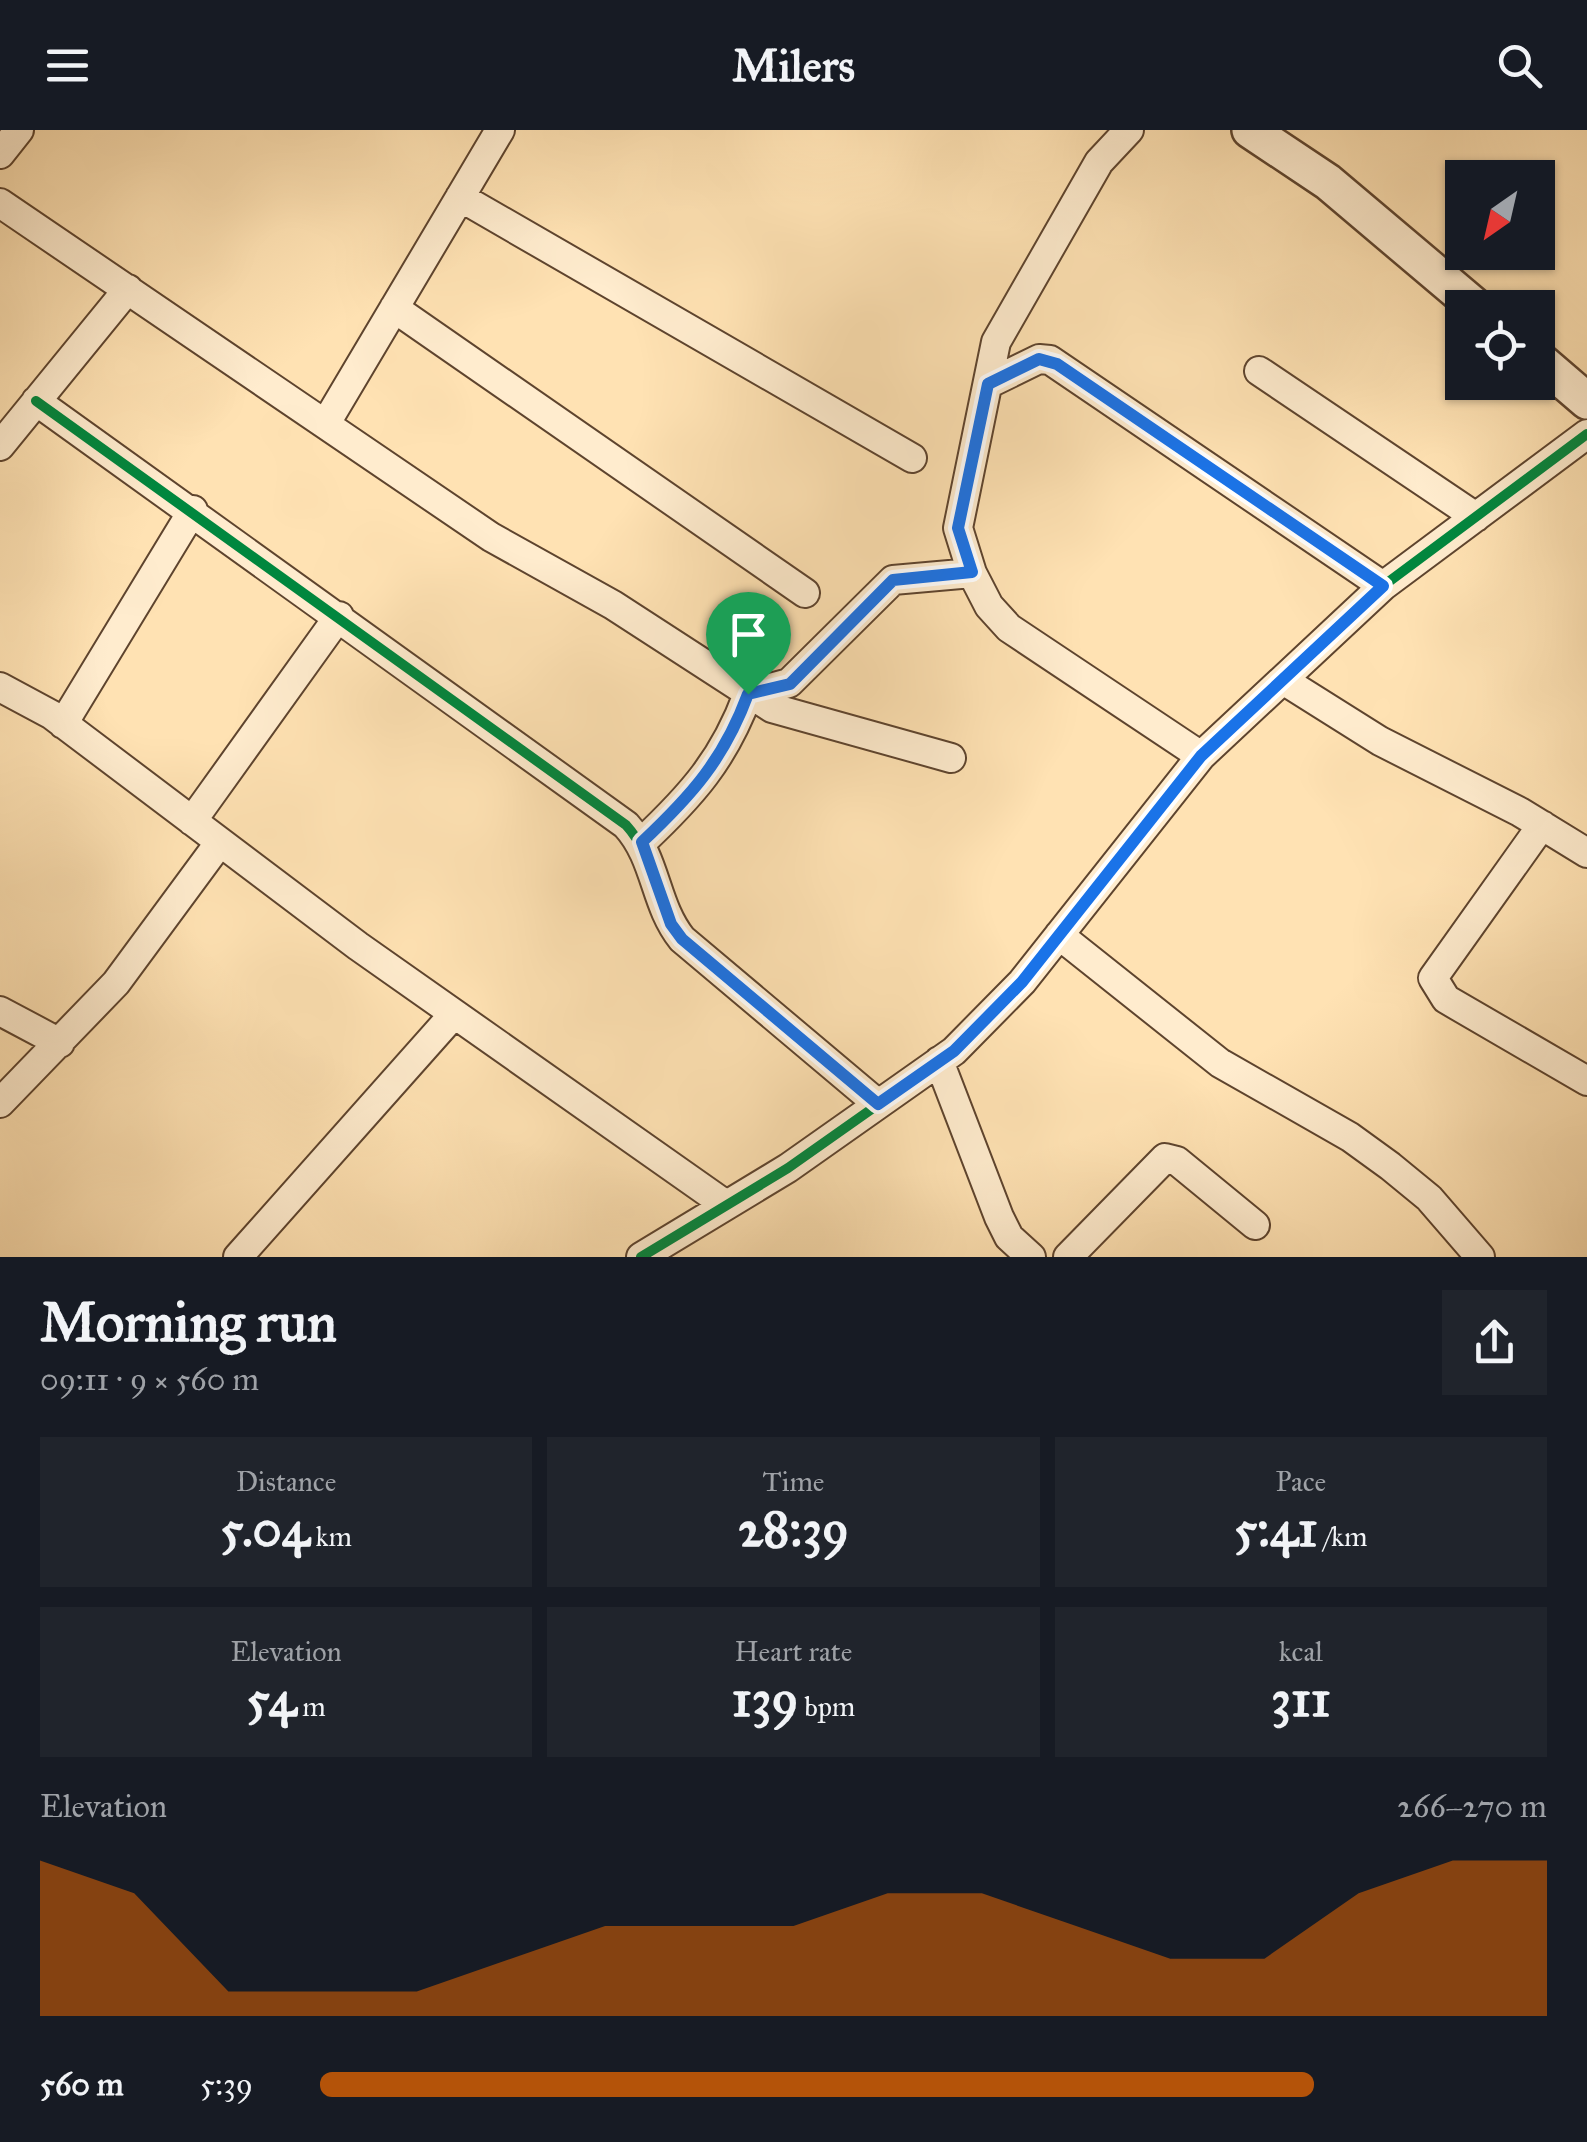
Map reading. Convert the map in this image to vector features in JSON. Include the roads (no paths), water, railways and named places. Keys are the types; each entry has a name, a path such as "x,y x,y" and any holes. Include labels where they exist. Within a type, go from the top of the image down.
{"street":[{"path":"0,154 19,130"},
{"path":"326,423 500,130"},
{"path":"1129,130 1099,162 996,342 958,528 972,572 989,606 1009,628 1201,756"},
{"path":"1250,130 1328,182 1455,290"},
{"path":"460,196 912,458"},
{"path":"4,214 128,289 491,537 614,605 748,694 801,720 951,758"},
{"path":"0,446 128,289"},
{"path":"394,308 805,593"},
{"path":"988,384 1028,363 1050,360 1383,586"},
{"path":"1259,371 1476,517"},
{"path":"1555,373 1587,400"},
{"path":"36,400 602,807 642,842 671,924 682,939 878,1104"},
{"path":"641,1257 726,1205 940,1061 1022,982 1201,756 1383,586 1587,434"},
{"path":"63,724 192,510"},
{"path":"748,694 790,684 893,580 972,572"},
{"path":"192,821 339,616"},
{"path":"1283,680 1380,741 1587,853"},
{"path":"0,687 63,724 454,1014 726,1205"},
{"path":"642,842 679,807 730,743 748,694"},
{"path":"1542,826 1433,978 1446,999 1587,1081"},
{"path":"0,1104 116,983 220,842"},
{"path":"1059,935 1220,1063 1350,1137 1390,1166 1440,1209 1480,1257"},
{"path":"0,1011 60,1044"},
{"path":"238,1257 454,1014"},
{"path":"940,1061 999,1217 1009,1237 1031,1257"},
{"path":"1068,1257 1165,1158 1177,1160 1255,1225"}]}
